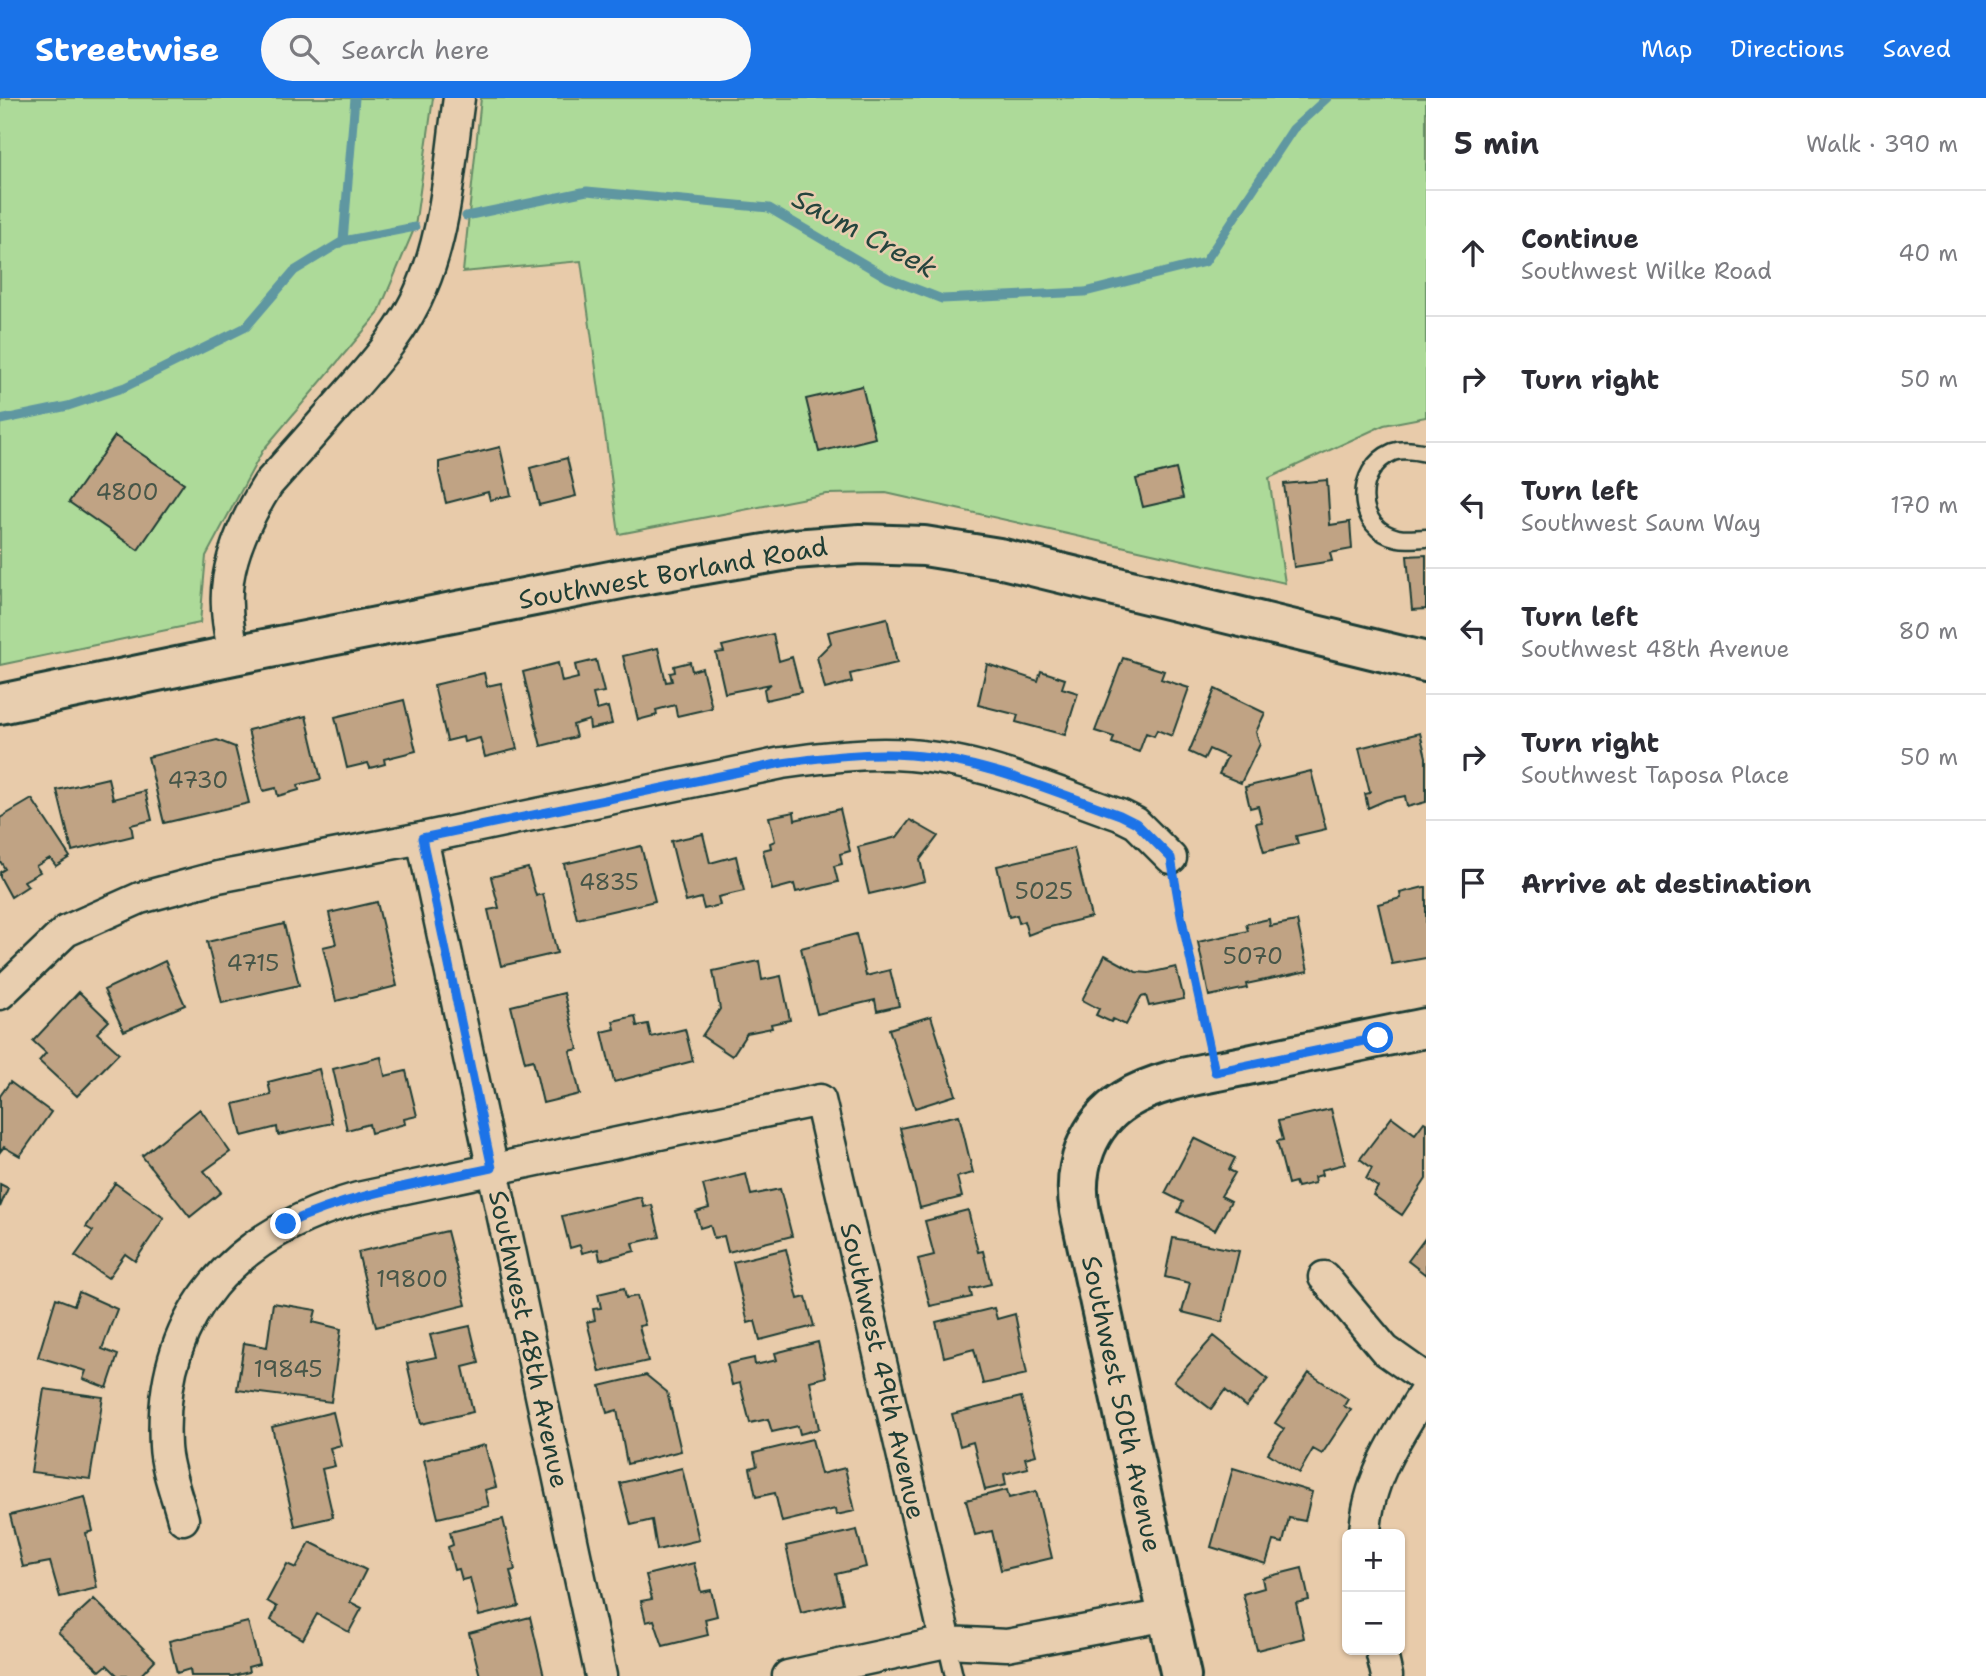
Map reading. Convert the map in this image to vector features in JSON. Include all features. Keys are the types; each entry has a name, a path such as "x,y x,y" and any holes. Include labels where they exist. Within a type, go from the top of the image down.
{"main road":[{"name":"Southwest Borland Road","path":"0,704 636,576 828,545 887,544 999,558 1426,662"},
{"path":"1215,1072 1426,1028"},
{"name":"Southwest 50th Avenue","path":"1181,1676 1078,1199 1082,1156 1092,1134 1110,1112 1143,1091 1215,1072"}],"street":[{"path":"234,655 226,606 228,580 239,544 254,507 268,484 379,358 407,316 422,287 444,206 459,98"},
{"path":"0,994 66,931 140,898 218,877 422,838 782,763 834,756 913,755 993,771 1120,815 1136,823 1171,858"},
{"name":"Southwest 48th Avenue","path":"422,838 601,1676"},
{"name":"Southwest 49th Avenue","path":"492,1168 820,1100 946,1642"},
{"path":"183,1519 165,1448 166,1398 179,1341 195,1307 220,1274 286,1224 320,1209 492,1168"},
{"path":"1324,1277 1385,1350 1426,1379"},
{"path":"1365,1529 1365,1515 1378,1473 1426,1390"},
{"path":"788,1676 946,1642 1007,1645 1168,1615"},
{"path":"1382,1655 1387,1676"}],"lane":[{"path":"1426,453 1395,451 1372,466 1363,491 1367,513 1380,530 1398,538 1426,538"},
{"path":"946,1642 954,1676"}],"path":[{"path":"1171,858 1215,1072"}],"green space":[{"path":"0,98 433,98 415,227 378,314 263,450 206,556 200,623 0,665"},
{"path":"481,98 1426,98 1426,417 1384,425 1269,478 1285,583 886,493 826,494 619,534 581,261 463,272"}],"building":[{"path":"862,386 875,438 819,452 806,399"},
{"path":"115,436 184,483 138,550 69,502"},
{"path":"500,447 511,495 490,500 488,492 446,503 439,462"},
{"path":"567,458 576,496 539,505 530,468"},
{"path":"1176,469 1183,498 1143,507 1136,479"},
{"path":"1327,480 1330,525 1350,522 1352,549 1330,553 1332,561 1294,567 1284,484"},
{"path":"1426,555 1426,609 1412,610 1407,556"},
{"path":"887,618 897,663 850,674 852,682 825,689 817,657 831,643 828,632"},
{"path":"773,634 779,661 792,657 801,692 766,700 764,689 771,684 725,693 716,653 724,652 722,646"},
{"path":"658,648 666,682 672,681 670,673 675,672 674,666 690,662 692,671 702,668 712,708 677,716 675,705 656,710 657,715 638,720 623,656"},
{"path":"1123,658 1164,671 1161,679 1189,688 1172,736 1157,730 1154,736 1146,733 1139,752 1112,743 1114,737 1095,731"},
{"path":"596,660 604,692 593,694 597,710 608,707 612,724 590,729 589,720 573,725 576,737 541,746 523,672 558,663 562,682 578,678 575,665"},
{"path":"987,664 1038,681 1041,671 1065,679 1062,688 1078,693 1065,735 1016,722 1018,715 978,705"},
{"path":"484,673 487,686 501,683 517,749 485,757 480,738 464,742 463,737 447,741 434,685"},
{"path":"1215,689 1265,713 1256,732 1260,744 1241,783 1219,774 1227,757 1209,749 1204,759 1189,752"},
{"path":"404,700 416,751 384,759 385,764 370,768 368,763 347,768 335,717"},
{"path":"306,716 321,779 298,785 299,790 278,796 276,788 263,791 248,730"},
{"path":"1420,733 1426,757 1426,802 1407,807 1405,796 1368,808 1365,794 1370,793 1359,748"},
{"path":"217,740 235,747 249,803 164,823 148,757"},
{"path":"1311,771 1326,829 1296,836 1298,844 1264,852 1256,823 1262,822 1258,806 1250,808 1245,787"},
{"path":"108,778 113,799 145,791 152,820 131,825 133,836 72,851 57,790"},
{"path":"32,799 70,857 56,866 50,858 36,866 40,872 24,881 28,886 11,897 0,877 0,872 5,869 0,861 0,818"},
{"path":"840,809 850,851 840,854 842,864 834,866 838,882 796,892 794,884 772,890 763,850 771,848 770,843 775,841 769,817 794,812 795,820"},
{"path":"910,820 938,836 920,860 925,881 869,894 858,847 897,837"},
{"path":"703,834 710,863 736,856 744,891 718,897 720,905 704,909 701,898 686,902 671,841"},
{"path":"641,846 655,901 577,919 564,864"},
{"path":"1074,848 1091,917 1028,935 1024,921 1019,923 1017,915 1009,917 997,866"},
{"path":"528,868 536,896 543,894 557,953 501,966 488,910 499,908 491,877"},
{"path":"1426,887 1426,958 1392,964 1378,904 1401,898 1400,893"},
{"path":"377,902 397,986 336,1001 323,947 336,944 329,913"},
{"path":"1269,919 1270,926 1297,921 1308,971 1246,984 1247,988 1209,996 1198,942 1248,931 1246,924"},
{"path":"284,924 299,985 222,1003 207,942"},
{"path":"856,934 866,976 890,970 899,1006 877,1011 875,1000 817,1014 801,948"},
{"path":"1105,955 1136,972 1149,973 1176,967 1184,999 1149,1006 1146,996 1141,997 1126,1025 1096,1015 1099,1009 1082,1000"},
{"path":"165,961 185,1005 124,1031 104,990"},
{"path":"759,961 762,980 781,976 790,1020 771,1024 772,1028 747,1033 732,1056 702,1036 720,1009 713,971"},
{"path":"79,992 109,1021 97,1033 119,1053 77,1096 39,1061 46,1053 33,1041"},
{"path":"564,993 578,1049 570,1051 580,1094 543,1103 533,1060 525,1062 511,1006"},
{"path":"635,1016 637,1026 648,1024 651,1037 685,1029 693,1061 614,1082 602,1032 615,1029 613,1021"},
{"path":"931,1016 956,1095 915,1108 889,1029"},
{"path":"381,1057 385,1076 406,1071 417,1116 404,1119 405,1124 371,1133 369,1124 347,1130 333,1069"},
{"path":"319,1069 332,1123 278,1135 277,1127 242,1136 234,1104 271,1095 268,1082"},
{"path":"10,1082 51,1112 20,1156 4,1147 0,1152 0,1096"},
{"path":"200,1109 230,1152 204,1171 221,1192 190,1217 142,1156"},
{"path":"1331,1109 1345,1164 1321,1170 1322,1175 1314,1177 1315,1183 1297,1187 1295,1182 1288,1184 1277,1141 1283,1140 1278,1121"},
{"path":"959,1115 973,1173 957,1177 962,1197 920,1208 900,1128"},
{"path":"1392,1117 1415,1134 1424,1122 1426,1123 1426,1179 1402,1215 1373,1195 1378,1187 1366,1179 1372,1168 1360,1159"},
{"path":"1194,1138 1235,1158 1229,1170 1235,1173 1221,1196 1231,1201 1215,1230 1178,1212 1183,1202 1165,1193"},
{"path":"746,1174 751,1195 780,1189 792,1236 728,1252 724,1236 714,1238 710,1225 700,1228 696,1212 709,1208 703,1185"},
{"path":"115,1183 164,1218 135,1261 125,1254 108,1278 75,1256 93,1231 86,1227"},
{"path":"0,1184 8,1188 0,1207"},
{"path":"641,1197 644,1207 652,1205 660,1237 633,1243 635,1251 600,1260 598,1249 582,1253 580,1245 570,1248 562,1216"},
{"path":"968,1210 978,1252 983,1251 991,1284 970,1289 972,1297 930,1306 918,1259 934,1255 925,1221"},
{"path":"447,1231 466,1305 376,1327 358,1252"},
{"path":"1426,1237 1426,1275 1408,1261"},
{"path":"1173,1238 1239,1251 1222,1322 1182,1312 1190,1283 1165,1277"},
{"path":"786,1249 798,1299 806,1297 814,1326 760,1340 755,1321 748,1323 733,1262"},
{"path":"624,1288 626,1298 637,1296 645,1325 639,1326 648,1361 600,1372 587,1322 595,1320 593,1309 601,1308 598,1294"},
{"path":"79,1292 117,1309 102,1349 118,1355 107,1388 83,1379 86,1371 38,1357 56,1298 74,1305"},
{"path":"273,1303 316,1310 313,1322 341,1329 331,1402 237,1390 244,1343 267,1347"},
{"path":"994,1308 997,1319 1015,1314 1027,1374 983,1384 974,1349 944,1357 936,1322"},
{"path":"470,1326 479,1363 463,1367 473,1412 421,1424 407,1363 436,1357 430,1335"},
{"path":"1214,1336 1268,1379 1246,1407 1225,1390 1211,1409 1174,1381"},
{"path":"818,1342 826,1377 810,1381 819,1429 800,1434 798,1426 772,1432 768,1419 750,1423 740,1383 732,1385 727,1364 754,1358 755,1365 777,1360 775,1353"},
{"path":"1309,1373 1348,1399 1344,1406 1351,1410 1322,1454 1313,1449 1299,1473 1268,1453 1284,1429 1275,1423"},
{"path":"646,1375 667,1392 681,1451 627,1464 617,1410 607,1413 600,1386"},
{"path":"44,1389 103,1397 90,1479 31,1472"},
{"path":"1021,1397 1036,1455 1025,1458 1028,1468 1004,1474 1006,1485 985,1490 973,1442 960,1446 952,1414"},
{"path":"333,1412 341,1445 330,1448 335,1466 322,1469 333,1517 295,1526 272,1427"},
{"path":"812,1439 821,1474 845,1468 855,1511 836,1515 835,1509 782,1522 775,1493 756,1497 750,1468 757,1466 754,1453"},
{"path":"485,1445 496,1487 485,1490 489,1506 438,1518 424,1460"},
{"path":"682,1468 699,1540 657,1550 652,1520 631,1525 620,1483"},
{"path":"1233,1468 1312,1492 1305,1521 1289,1518 1283,1543 1273,1541 1266,1564 1211,1547"},
{"path":"1007,1490 1009,1498 1036,1491 1052,1558 1001,1570 992,1531 975,1535 966,1500"},
{"path":"85,1497 93,1531 86,1533 97,1588 60,1597 50,1562 23,1567 10,1515"},
{"path":"503,1519 515,1570 510,1571 519,1606 479,1616 470,1578 462,1580 459,1569 454,1570 448,1547 453,1545 450,1532"},
{"path":"857,1530 866,1567 836,1574 843,1603 801,1613 786,1546"},
{"path":"310,1542 366,1570 350,1602 362,1608 349,1632 317,1614 303,1639 271,1620 277,1607 267,1601 287,1564 296,1568"},
{"path":"694,1563 701,1592 711,1590 717,1616 705,1619 708,1635 663,1646 654,1620 646,1622 641,1601 652,1599 646,1575"},
{"path":"1302,1568 1309,1600 1296,1603 1304,1638 1257,1650 1243,1594 1264,1588 1262,1578"},
{"path":"94,1599 155,1660 140,1676 118,1676 107,1665 100,1671 58,1632"},
{"path":"530,1617 544,1676 480,1676 469,1633"},
{"path":"248,1622 259,1664 248,1667 249,1672 233,1676 191,1676 190,1669 177,1673 169,1641"}],"waterway":[{"path":"343,241 355,98"},
{"name":"Saum Creek","path":"466,216 587,191 769,208 888,278 942,299 1085,292 1205,262 1293,129 1327,98"},
{"name":"Saum Creek","path":"0,420 68,406 125,387 246,327 294,271 343,241 415,227"}],"route":[{"path":"286,1224 320,1209 358,1198 492,1168 422,838 782,763 834,756 913,755 993,771 1136,823 1171,858 1215,1072 1378,1038"}]}
